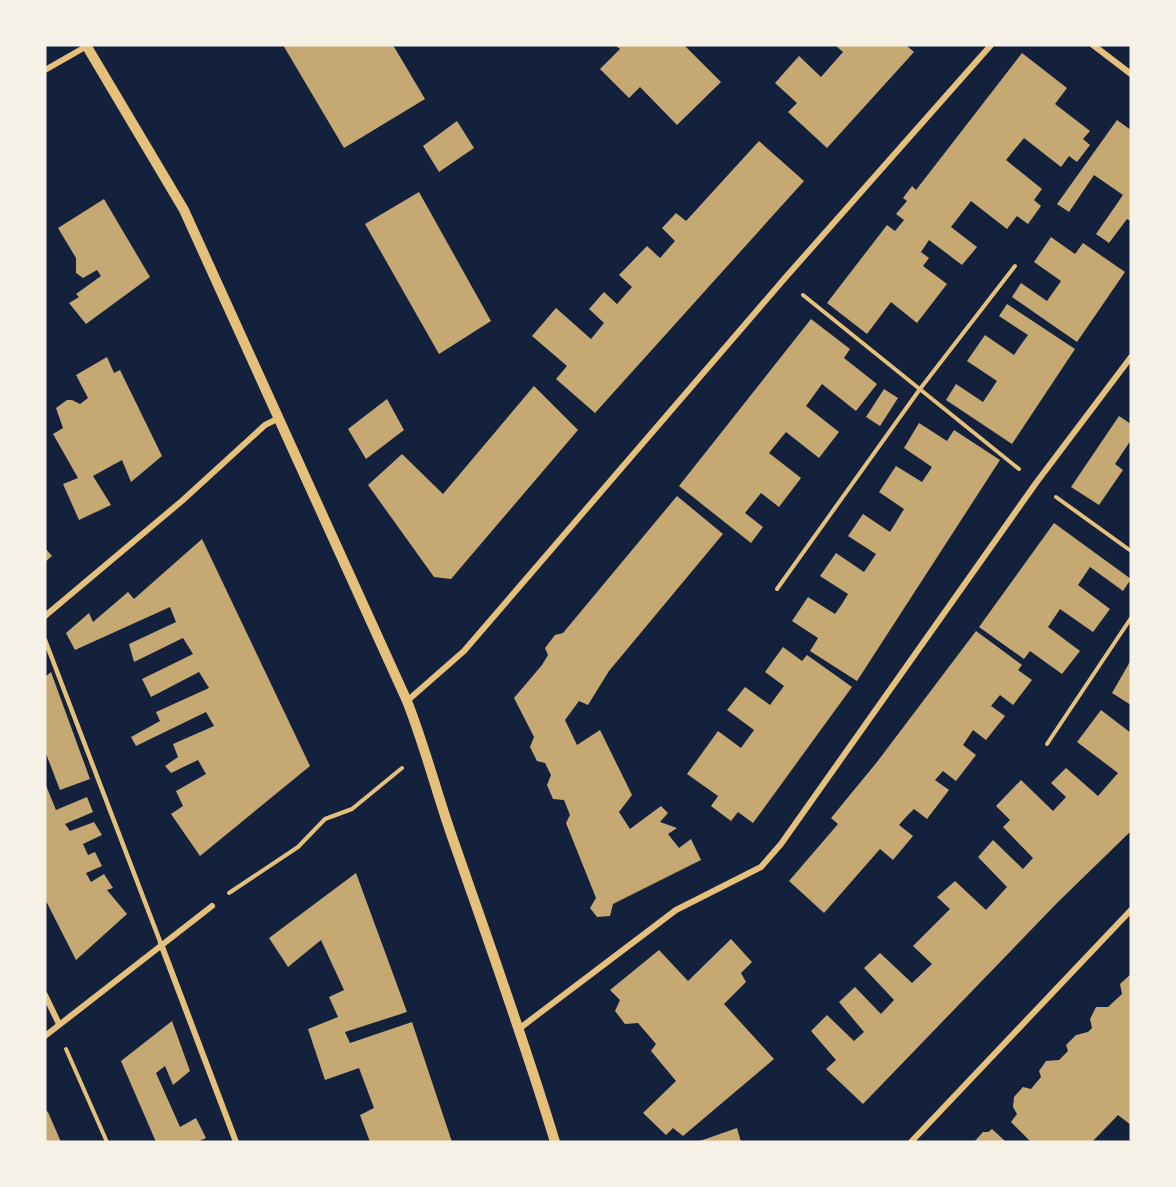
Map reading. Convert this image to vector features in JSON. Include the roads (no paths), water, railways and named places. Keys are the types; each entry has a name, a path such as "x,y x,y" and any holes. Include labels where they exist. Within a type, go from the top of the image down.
{"street":[{"path":"407,700 464,651 785,278 991,45"},
{"path":"1093,45 1131,74"},
{"path":"45,70 87,46 184,210 407,700 427,752 454,845 520,1028 555,1142"},
{"path":"520,1028 676,910 761,867 781,844 1036,483 1131,357"},
{"path":"45,616 183,500 265,425 280,417"},
{"path":"45,1036 212,906"},
{"path":"911,1142 1131,910"},
{"path":"161,944 236,1142"},
{"path":"45,995 59,1024"}],"lane":[{"path":"45,640 161,944"}]}
